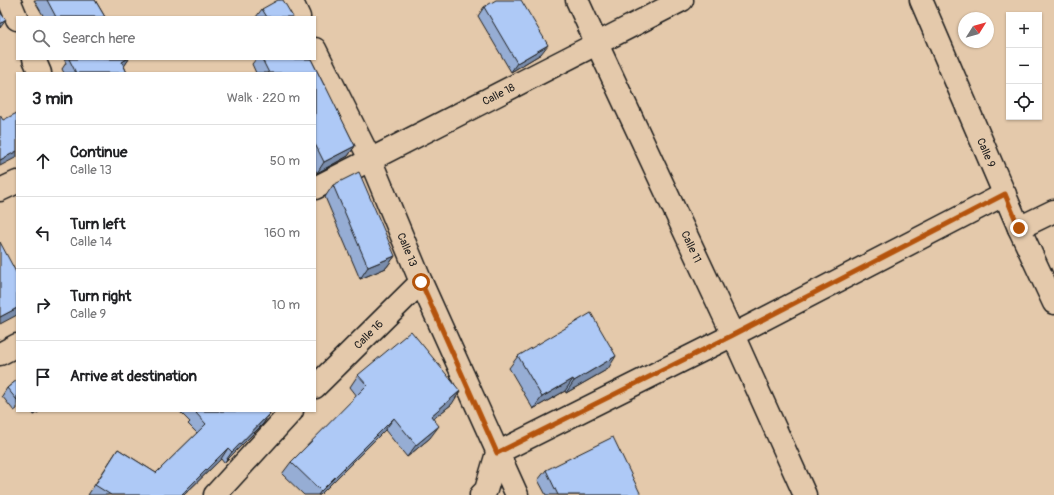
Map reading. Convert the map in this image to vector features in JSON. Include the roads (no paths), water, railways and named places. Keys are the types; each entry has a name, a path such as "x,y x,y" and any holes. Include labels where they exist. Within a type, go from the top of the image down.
{"street":[{"path":"9,0 16,17"},
{"path":"291,0 299,16"},
{"name":"Calle 11","path":"577,0 596,44 733,335 805,495"},
{"name":"Calle 18","path":"316,187 682,0"},
{"name":"Calle 9","path":"921,0 1019,228 1054,303"},
{"name":"Calle 13","path":"316,51 370,159 421,282 517,495"},
{"path":"34,60 40,72"},
{"path":"0,190 16,182"},
{"path":"481,495 486,490 497,453 733,335 1005,194"},
{"path":"1019,228 1054,211"},
{"name":"Calle 16","path":"316,386 421,282"},
{"path":"0,354 16,346"},
{"path":"215,495 291,412"}]}
